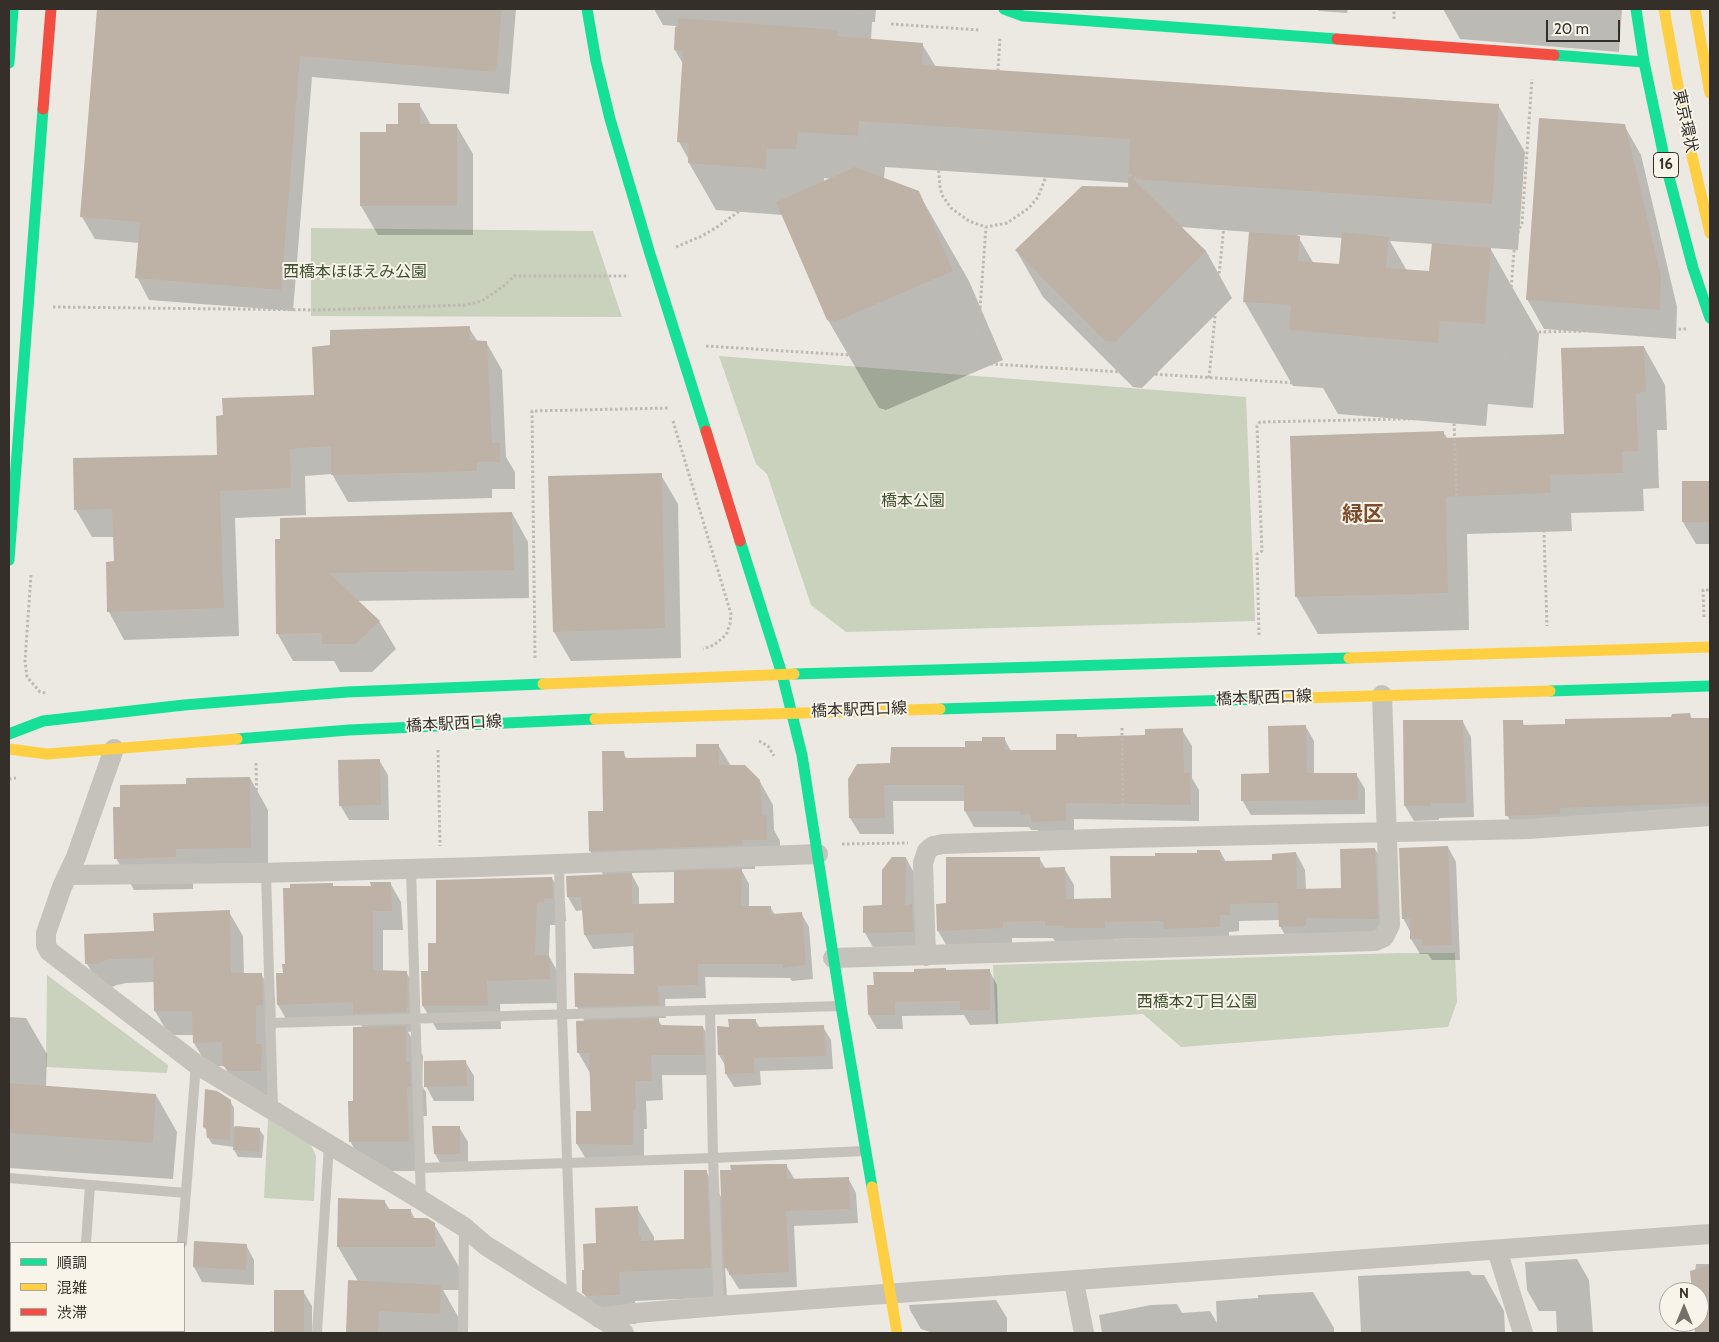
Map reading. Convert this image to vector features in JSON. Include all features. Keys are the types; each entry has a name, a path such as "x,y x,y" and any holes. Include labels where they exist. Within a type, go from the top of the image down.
{"main road":[{"path":"9,63 13,9"},
{"path":"9,560 52,9"},
{"path":"587,9 596,61 612,128 782,674 802,755 833,958 897,1333"},
{"path":"1004,9 1032,16 1644,62"},
{"name":"16","path":"1636,9 1644,62 1668,175 1692,268 1710,318"},
{"name":"東京環状","path":"1664,9 1686,130 1710,233"},
{"name":"東京環状","path":"1695,9 1710,93"},
{"path":"9,734 43,721 184,705 308,695 520,684 782,674 1710,647"},
{"name":"橋本駅西口線","path":"9,749 47,754 350,730 523,721 1710,686"}],"street":[{"path":"833,958 1376,941 1384,937 1390,925 1382,695"},
{"path":"114,750 76,857 62,887 46,932 46,945 49,951 196,1064 329,1145 364,1164 464,1227 485,1245 572,1302 624,1333"},
{"path":"926,956 923,863 927,850 933,846 943,844 1388,831 1529,829 1710,816"},
{"path":"68,875 262,873 818,854"},
{"path":"599,1318 719,1306 1074,1282 1710,1234"},
{"path":"1497,1250 1523,1333"},
{"path":"1074,1282 1084,1333"}],"lane":[{"path":"559,864 572,1302"},
{"path":"411,868 421,1200"},
{"path":"262,873 271,1023 272,1109"},
{"path":"271,1023 841,1006"},
{"path":"710,1010 719,1306"},
{"path":"182,1242 196,1064"},
{"path":"317,1333 329,1145"},
{"path":"421,1168 865,1151"},
{"path":"9,1178 186,1193"},
{"path":"86,1242 90,1185"},
{"path":"463,1333 464,1227"}],"path":[{"path":"861,22 862,9"},
{"path":"1394,9 1394,20"},
{"path":"891,24 979,30"},
{"path":"998,71 1000,36"},
{"path":"1503,392 1515,239 1522,223 1532,79"},
{"path":"863,156 866,122"},
{"path":"921,161 923,126"},
{"path":"960,128 944,146 938,163 940,187 951,208 959,215 986,227 1006,224 1030,208 1038,197 1047,174 1047,162"},
{"path":"675,248 717,227 799,169 828,159 842,156 863,156 938,163"},
{"path":"1047,174 1128,175 1143,182 1176,206 1184,210 1204,214 1515,239"},
{"path":"1209,378 1225,215"},
{"path":"976,363 986,227"},
{"path":"51,315 52,307 319,310 465,305 482,301 493,295 514,276 629,276"},
{"path":"706,346 1471,394 1503,392 1519,388 1525,382 1529,338 1538,332 1690,330"},
{"path":"544,658 535,658 532,411 669,408"},
{"path":"1259,638 1257,554 1262,551 1257,426 1260,422 1451,418 1454,420 1461,632"},
{"path":"1502,500 1539,499 1543,502 1547,630"},
{"path":"32,574 25,661 27,677 40,692 54,694"},
{"path":"1704,617 1702,590 1710,590"},
{"path":"696,652 714,646 726,635 731,614"},
{"path":"1122,722 1123,818"},
{"path":"756,739 768,746 777,764"},
{"path":"438,745 440,851"},
{"path":"256,760 262,873"},
{"path":"9,779 17,778"},
{"path":"839,844 906,842 927,850"}],"green space":[{"name":"西橋本ほほえみ公園","path":"311,228 593,231 622,317 311,316"},
{"name":"橋本公園","path":"719,356 1246,397 1255,621 846,632 811,605 767,474 756,464"},
{"name":"西橋本2丁目公園","path":"1455,953 1457,1002 1448,1027 1181,1047 1143,1014 996,1024 993,965"},
{"path":"47,975 168,1065 167,1073 46,1067"},
{"path":"268,1119 310,1143 316,1156 314,1201 264,1198"}],"building":[{"path":"97,9 502,9 496,72 300,56 281,290 135,278 140,222 80,217"},
{"path":"678,18 837,30 837,36 923,43 922,65 1499,104 1492,204 1133,179 1206,251 1115,342 1105,341 1015,250 1082,186 1128,187 1130,139 859,121 858,136 798,132 796,149 767,149 766,169 688,163 689,143 677,142 683,51 674,50 675,27 678,27"},
{"path":"398,103 420,103 420,124 457,124 457,206 360,206 360,132 386,132 386,124 398,124"},
{"path":"1539,118 1625,124 1661,276 1660,310 1526,300"},
{"path":"855,167 919,191 953,271 835,322 827,320 776,202"},
{"path":"1249,232 1300,236 1298,261 1339,264 1342,232 1389,237 1386,268 1429,271 1432,243 1491,248 1485,324 1440,321 1438,343 1289,330 1291,305 1243,302"},
{"path":"470,326 469,340 487,341 492,443 500,443 500,462 477,462 477,471 331,475 331,446 290,449 291,488 220,491 224,608 107,612 106,562 114,561 112,509 74,510 73,458 217,455 216,416 223,415 222,398 314,395 312,347 330,345 330,330"},
{"path":"1644,346 1646,392 1636,393 1638,451 1622,452 1623,473 1550,475 1551,493 1446,497 1448,593 1295,597 1290,436 1444,431 1444,438 1564,434 1561,348"},
{"path":"662,473 665,628 553,632 548,476"},
{"path":"1682,481 1710,481 1710,522 1682,522"},
{"path":"512,512 514,570 329,573 380,621 355,644 322,644 322,633 276,634 275,539 280,539 280,518"},
{"path":"1690,713 1691,718 1710,718 1710,803 1560,808 1560,814 1505,816 1503,720 1523,720 1523,725 1565,724 1565,719 1671,717 1672,714"},
{"path":"1403,720 1463,720 1466,803 1431,803 1431,806 1404,806"},
{"path":"1306,725 1307,773 1357,773 1358,800 1241,801 1241,774 1269,773 1268,726"},
{"path":"1183,728 1184,773 1190,773 1191,805 1066,803 1066,821 1031,822 1031,814 1020,814 1020,811 964,811 964,785 884,785 885,818 849,818 848,779 857,764 890,763 891,747 965,747 965,741 982,741 982,737 1005,737 1005,750 1056,750 1056,734 1077,734 1077,737 1145,735 1145,729"},
{"path":"696,744 719,744 719,765 745,765 760,780 762,815 767,816 767,840 742,840 742,845 589,851 588,811 603,811 602,751 624,751 625,758 696,757"},
{"path":"380,759 381,805 339,806 338,760"},
{"path":"250,777 251,848 176,849 176,857 114,859 113,807 120,807 120,785 186,784 186,778"},
{"path":"1448,846 1452,945 1422,946 1422,939 1410,939 1410,919 1402,919 1399,848"},
{"path":"1375,848 1378,919 1305,918 1306,926 1279,927 1278,903 1230,904 1230,915 1220,915 1220,927 1164,929 1163,921 1105,922 1105,928 1064,928 1064,926 1045,926 1045,921 1003,922 1003,928 937,931 936,904 946,903 946,857 1040,857 1040,868 1065,867 1066,899 1111,898 1110,856 1155,856 1155,853 1197,853 1197,850 1220,850 1221,861 1272,860 1272,854 1296,852 1297,889 1341,888 1340,849"},
{"path":"892,857 906,857 905,905 912,904 913,932 863,933 863,906 882,905 882,870"},
{"path":"742,869 741,906 771,906 771,914 802,912 806,965 783,968 783,964 698,964 698,985 658,986 659,1005 575,1007 574,973 634,974 633,933 584,935 581,897 567,897 566,876 632,873 632,904 674,903 674,871"},
{"path":"552,877 553,898 544,898 544,902 537,902 535,955 549,955 550,979 487,981 488,1006 422,1006 421,971 428,971 428,943 436,943 436,880"},
{"path":"370,882 391,882 392,911 373,911 373,970 407,971 407,1012 353,1014 353,1002 277,1005 276,973 283,973 282,964 285,964 283,888 290,888 290,884 333,883 333,886 371,886"},
{"path":"230,910 231,973 262,973 263,1005 256,1006 256,1044 262,1044 261,1071 231,1071 223,1066 222,1042 193,1043 192,1011 154,1011 153,958 111,959 98,964 85,964 84,934 154,931 153,913"},
{"path":"946,968 946,970 990,969 990,1010 960,1010 960,1001 895,1002 895,1015 868,1015 867,985 874,985 873,972 914,972 914,969"},
{"path":"659,1018 659,1025 703,1026 704,1055 651,1055 652,1081 635,1081 636,1109 633,1110 633,1145 576,1144 576,1111 591,1111 589,1053 577,1053 576,1021"},
{"path":"728,1019 756,1019 756,1027 824,1025 826,1056 754,1058 754,1073 725,1074 724,1055 718,1055 717,1026 729,1027"},
{"path":"406,1026 406,1062 410,1062 411,1087 407,1087 409,1142 349,1142 348,1101 353,1101 353,1027"},
{"path":"466,1060 467,1086 424,1087 424,1061"},
{"path":"9,1083 156,1094 153,1143 9,1133"},
{"path":"205,1089 217,1091 231,1100 230,1140 207,1138 206,1129 203,1127"},
{"path":"235,1126 260,1128 259,1152 233,1150"},
{"path":"432,1126 460,1126 460,1154 434,1154"},
{"path":"787,1164 787,1179 849,1177 850,1209 786,1211 789,1272 729,1275 729,1268 724,1268 720,1170 731,1170 730,1165"},
{"path":"684,1170 707,1170 711,1268 619,1272 620,1295 587,1296 582,1293 582,1270 584,1270 583,1244 596,1243 595,1208 638,1206 639,1236 641,1236 641,1241 684,1239"},
{"path":"338,1198 385,1200 385,1209 411,1209 411,1218 427,1218 435,1223 435,1247 337,1247"},
{"path":"194,1241 247,1244 246,1270 193,1267"},
{"path":"1710,1265 1710,1333 1695,1332 1709,1332 1709,1282 1691,1282 1690,1271"},
{"path":"348,1280 441,1285 440,1314 379,1311 378,1333 346,1333"},
{"path":"274,1290 304,1290 304,1333 274,1333"}],"traffic: fast":[{"path":"9,63 13,9"},
{"path":"587,9 596,61 610,119 706,431"},
{"path":"1004,9 1023,16 1337,39"},
{"path":"1636,9 1644,62 1666,166 1693,268 1710,318"},
{"path":"1554,55 1644,62"},
{"path":"9,560 43,109"},
{"path":"740,541 782,674 802,755 841,1006 872,1187"},
{"path":"794,674 1349,658"},
{"path":"9,734 43,721 184,705 347,692 543,684"},
{"path":"1550,691 1710,686"},
{"path":"940,709 1265,699"},
{"path":"237,739 349,730 595,719"}],"traffic: slow":[{"path":"1664,9 1686,130 1710,233"},
{"path":"1695,9 1710,93"},
{"path":"1349,658 1710,647"},
{"path":"543,684 794,674"},
{"path":"1265,699 1550,691"},
{"path":"595,719 940,709"},
{"path":"9,749 47,754 237,739"},
{"path":"872,1187 897,1333"}],"traffic: jam":[{"path":"43,109 51,9"},
{"path":"1337,39 1554,55"},
{"path":"706,431 740,541"}],"district":[{"name":"緑区","path":"1363,515"}]}
